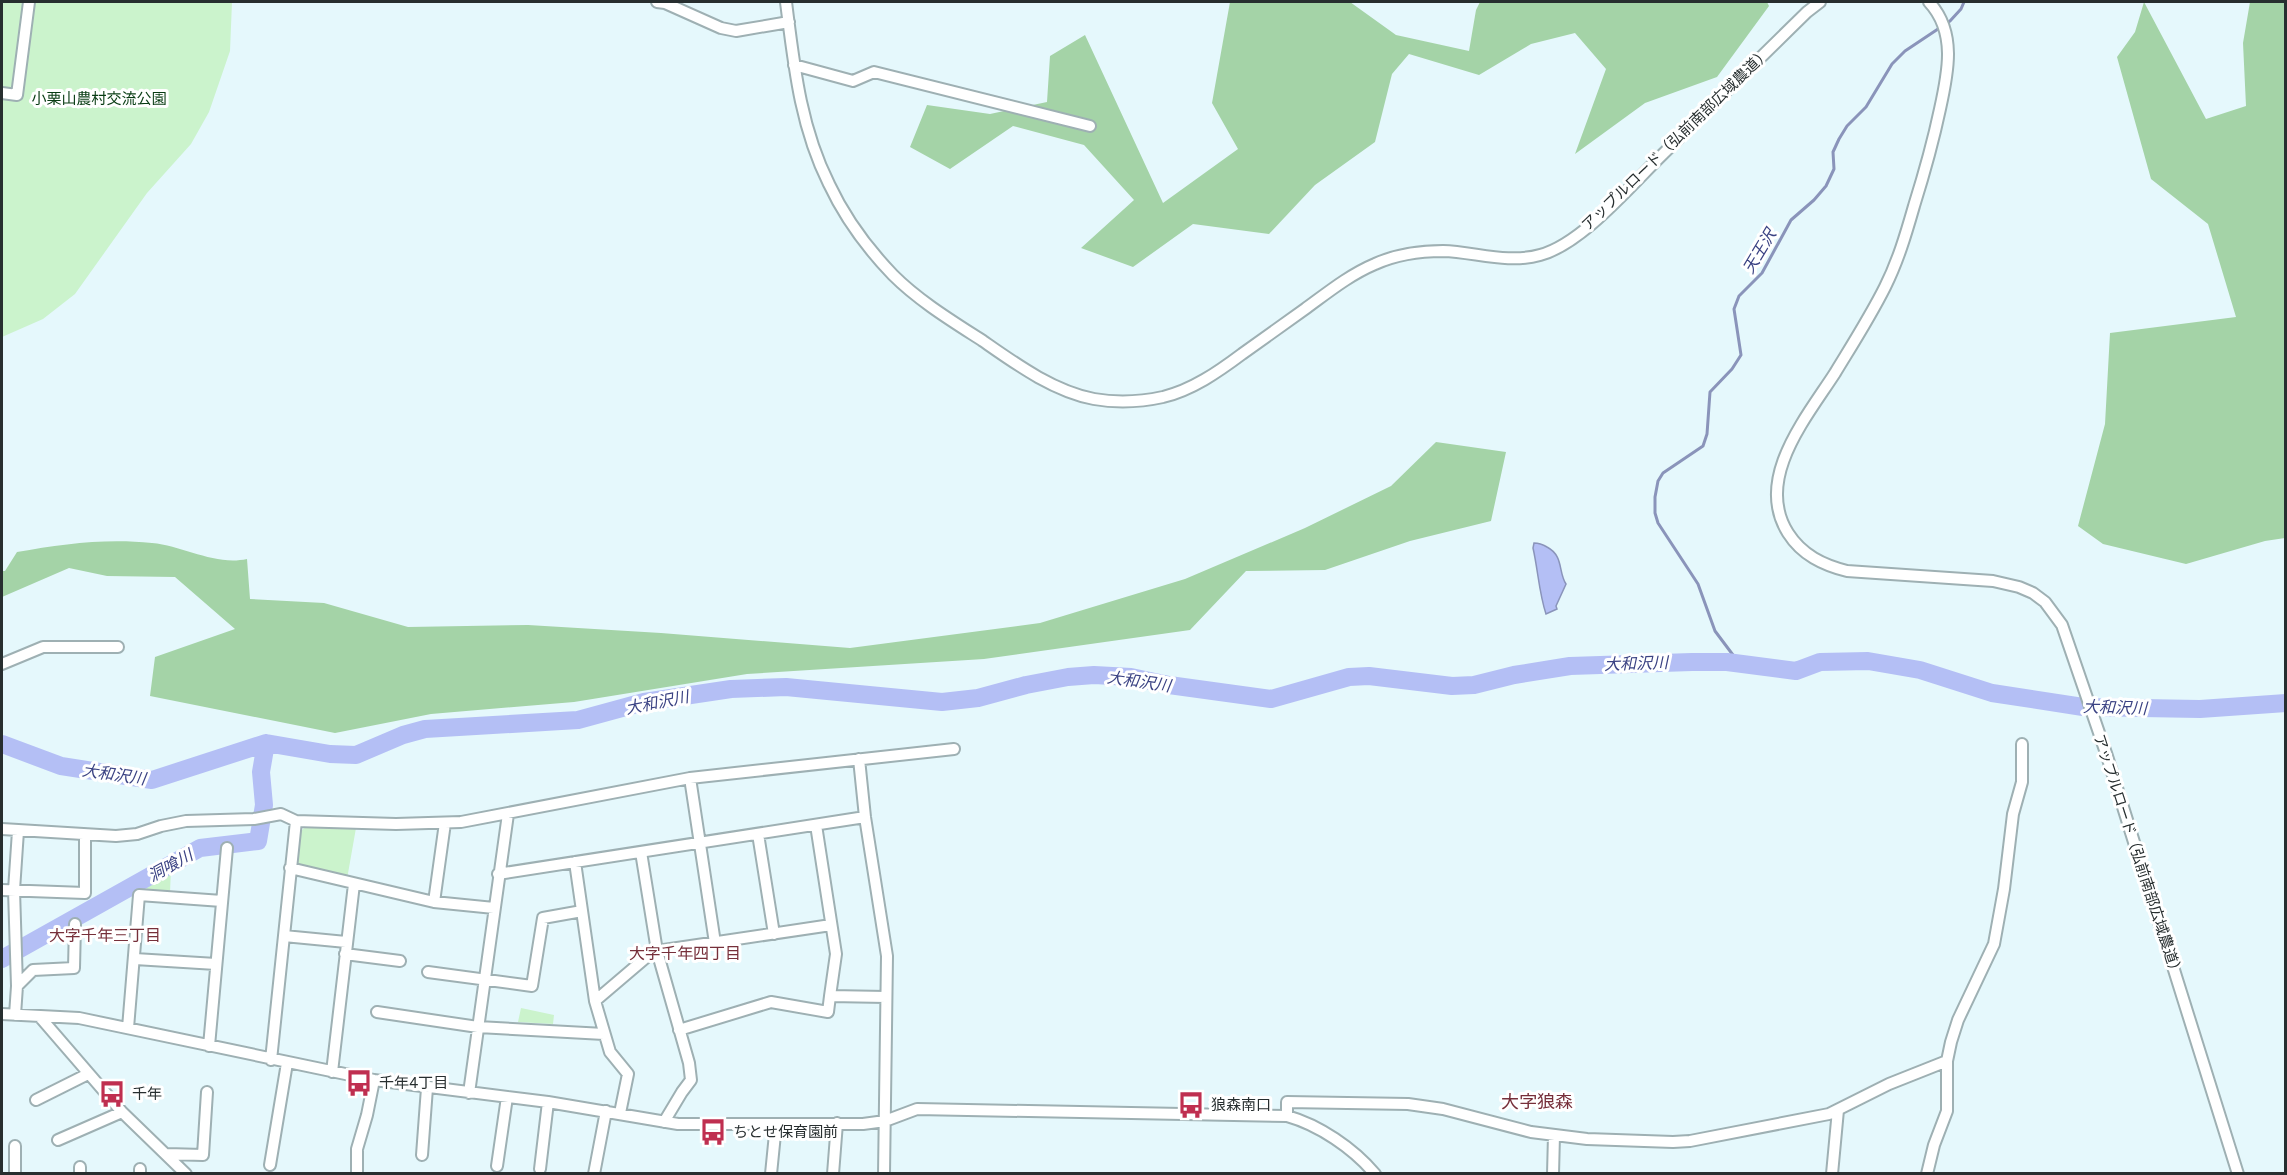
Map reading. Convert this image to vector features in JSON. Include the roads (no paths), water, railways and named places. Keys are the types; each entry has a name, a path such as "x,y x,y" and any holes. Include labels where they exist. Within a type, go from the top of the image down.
{"street":[{"path":"2,93 17,95 29,2"},
{"path":"657,2 674,6 722,28 735,31 789,22"},
{"name":"アップルロード（弘前南部広域農道）","path":"786,2 804,122 829,184 856,229 894,275 943,315 1041,378 1070,392 1113,402 1137,402 1164,397 1202,381 1342,281 1377,262 1420,252 1443,251 1514,258 1540,255 1563,245 1596,220 1807,12 1820,2"},
{"name":"アップルロード（弘前南部広域農道）","path":"1929,2 1939,15 1946,33 1948,50 1948,71 1932,147 1901,250 1886,285 1804,421 1783,461 1776,496 1779,513 1792,540 1803,551 1832,567 1864,573 1993,581 2019,587 2032,593 2054,611 2062,625 2078,667 2238,1173"},
{"path":"794,65 853,81 874,72 1089,126"},
{"path":"2,664 43,647 118,647"},
{"path":"1927,1173 1934,1145 1947,1111 1947,1061 1958,1020 1994,944 2004,889 2013,814 2022,782 2022,744"},
{"path":"2,829 116,836 137,834 186,821 254,819 281,814 296,821 445,823 508,814 690,778 954,749"},
{"path":"859,759 865,818 887,956 884,1173"},
{"path":"690,778 715,943"},
{"path":"469,1093 508,814"},
{"path":"498,874 865,818"},
{"path":"271,1060 296,821"},
{"path":"434,902 445,823"},
{"path":"680,1030 771,1002 828,1012 836,954 816,825"},
{"path":"15,1015 17,986 14,890 18,831"},
{"path":"758,834 774,934"},
{"path":"2,890 85,892 85,835"},
{"path":"209,1046 227,848"},
{"path":"640,852 657,951 689,1063 691,1080 664,1122"},
{"path":"574,862 595,1001 610,1052 628,1074 620,1113"},
{"path":"290,868 434,902 494,908"},
{"path":"332,1072 354,884"},
{"path":"128,1028 140,895 222,901"},
{"path":"428,972 532,986 543,918 582,911"},
{"path":"17,986 33,970 74,968 75,924"},
{"path":"595,1001 649,954 657,951 831,925"},
{"path":"284,936 346,942"},
{"path":"345,954 400,961"},
{"path":"135,959 216,964"},
{"path":"830,996 886,997"},
{"path":"377,1012 478,1027 604,1034"},
{"path":"2,1014 79,1018 374,1080 548,1102 689,1126 863,1124 885,1121 917,1108 1287,1116 1306,1123 1340,1143 1375,1173"},
{"path":"40,1017 122,1112 186,1173"},
{"path":"1287,1116 1287,1102 1408,1104 1443,1109 1507,1127 1554,1135 1597,1140 1690,1141 1829,1114 1889,1084 1947,1061"},
{"path":"270,1165 287,1063"},
{"path":"36,1100 88,1074"},
{"path":"357,1173 357,1149 374,1080"},
{"path":"422,1155 427,1088"},
{"path":"167,1154 203,1155 207,1092"},
{"path":"497,1166 507,1097"},
{"path":"540,1169 548,1102"},
{"path":"1832,1173 1838,1110"},
{"path":"594,1173 606,1111"},
{"path":"58,1140 122,1112"},
{"path":"833,1173 837,1123"},
{"path":"771,1173 776,1124"},
{"path":"1554,1135 1554,1173"},
{"path":"15,1146 15,1173"}],"water":[{"path":"1534,543 1545,546 1556,555 1566,584 1556,606 1557,609 1546,614 1533,548"}],"waterway":[{"name":"天王沢","path":"1739,663 1715,631 1698,584 1658,523 1655,513 1658,481 1663,473 1703,446 1707,434 1710,392 1732,369 1741,355 1734,309 1739,296 1762,273 1791,220 1826,186 1834,169 1833,152 1847,126 1866,107 1892,64 1905,51 1950,21 1964,2"},
{"name":"大和沢川","path":"2,744 61,766 152,780 266,743 330,754 356,755 403,735 425,729 578,720 644,702 731,689 786,687 942,702 978,698 1068,677 1094,675 1131,677 1169,685 1271,699 1349,677 1369,676 1452,686 1474,685 1514,675 1570,666 1692,662 1727,662 1796,671 1820,662 1868,661 1920,670 1992,693 2083,707 2200,709 2286,703"},
{"name":"洞喰川","path":"2,959 200,848 258,841 264,805 261,772 266,743"}],"place":[{"name":"千年4丁目","path":"359,1083"},
{"name":"千年","path":"112,1094"},
{"name":"狼森南口","path":"1191,1105"},
{"name":"ちとせ保育園前","path":"713,1132"}],"district":[{"name":"大字千年三丁目","path":"105,935"},
{"name":"大字千年四丁目","path":"685,953"},
{"name":"大字狼森","path":"1537,1102"}],"park label":[{"name":"小栗山農村交流公園","path":"99,99"}]}
